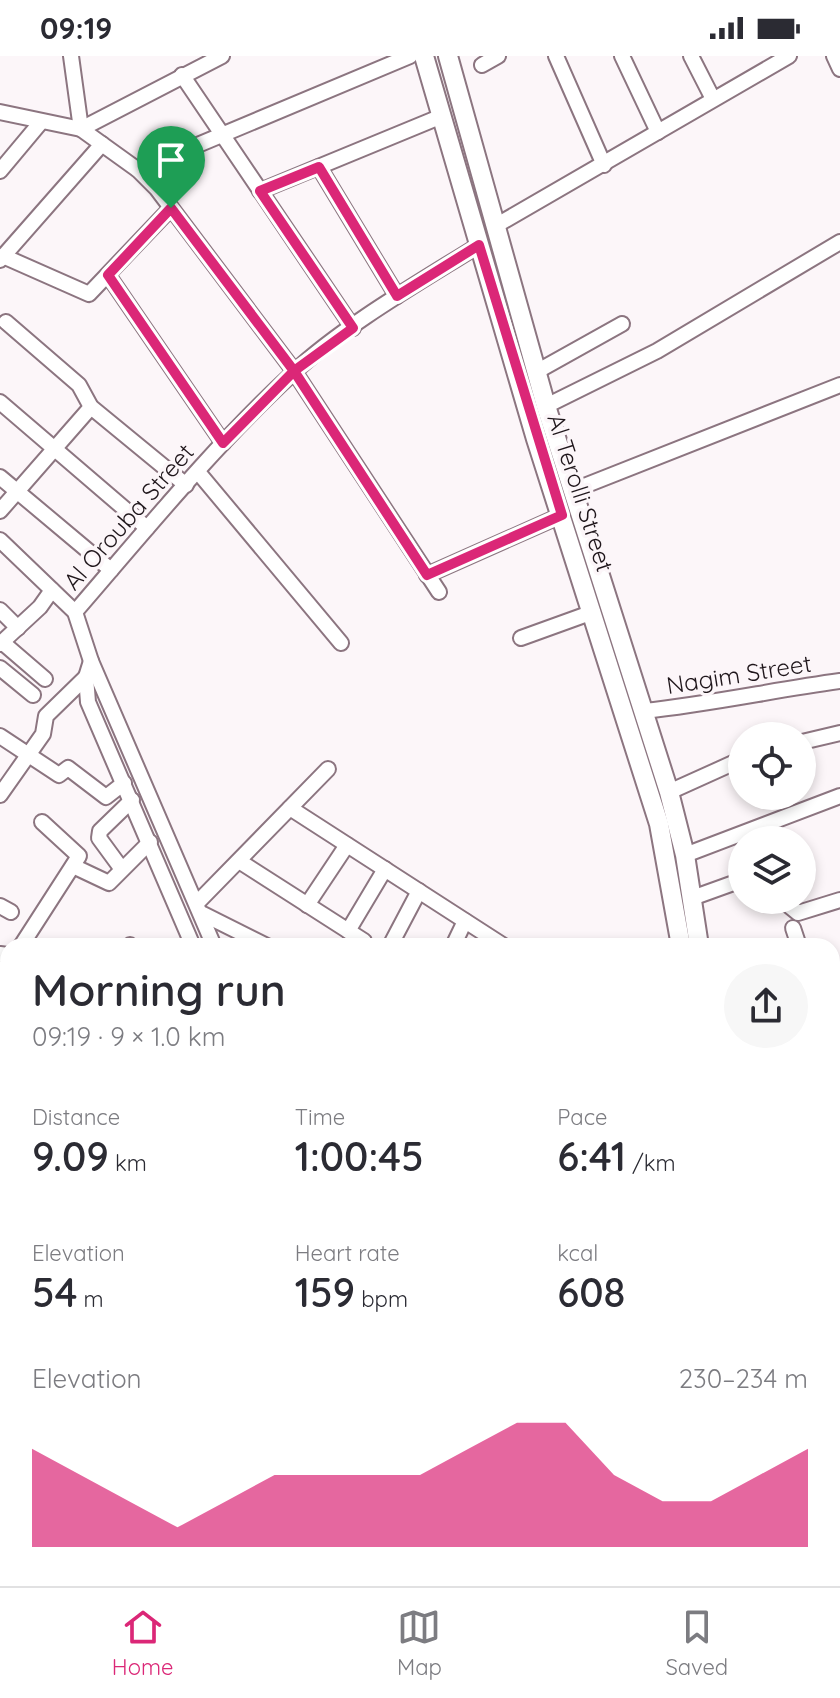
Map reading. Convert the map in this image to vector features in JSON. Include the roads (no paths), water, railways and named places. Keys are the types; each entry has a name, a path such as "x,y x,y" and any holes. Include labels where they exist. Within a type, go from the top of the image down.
{"street":[{"path":"71,56 81,129"},
{"path":"81,129 222,56"},
{"path":"138,170 410,56"},
{"name":"Al Terolli Street","path":"424,56 479,245 659,824 680,938"},
{"name":"Al Terolli Street","path":"448,56 546,406 669,792 685,855 698,938"},
{"path":"482,65 498,56"},
{"path":"556,56 604,165"},
{"path":"622,56 658,132"},
{"path":"691,56 713,99"},
{"path":"497,225 789,56"},
{"path":"834,56 840,69"},
{"path":"182,75 353,328"},
{"path":"0,112 81,129 138,170 171,208 294,371 439,592"},
{"path":"260,191 442,116"},
{"path":"0,171 41,122"},
{"path":"102,144 2,258 85,295 171,208"},
{"path":"319,167 397,296"},
{"path":"546,406 657,351 840,242"},
{"name":"Al Orouba Street","path":"75,612 223,443 294,371 397,296 479,245"},
{"path":"108,275 223,443"},
{"path":"7,320 79,385 91,407 186,485"},
{"path":"536,372 622,324"},
{"path":"574,490 840,385"},
{"path":"0,402 147,528"},
{"path":"0,511 91,407"},
{"path":"198,472 341,643"},
{"path":"0,477 111,570"},
{"path":"427,575 562,515"},
{"path":"0,540 75,612 91,661 211,938"},
{"path":"45,679 1,643 52,590"},
{"path":"0,610 18,628"},
{"path":"521,638 593,612"},
{"path":"91,661 86,677 88,702 190,938"},
{"path":"0,668 33,695"},
{"path":"0,795 45,731 46,716 86,677"},
{"name":"Nagim Street","path":"644,711 731,701 786,688 840,681"},
{"path":"816,739 840,733"},
{"path":"0,736 59,775 68,768 106,797 124,783"},
{"path":"669,792 728,765"},
{"path":"200,908 239,861 328,769"},
{"path":"685,855 840,796"},
{"path":"121,868 99,838 100,831 132,800"},
{"path":"290,808 492,938"},
{"path":"26,938 73,866 78,853 42,822"},
{"path":"73,866 107,883 150,842"},
{"path":"307,905 347,845"},
{"path":"239,861 359,938"},
{"path":"348,931 385,869"},
{"path":"692,898 728,885"},
{"path":"394,938 419,891"},
{"path":"816,907 840,900"},
{"path":"200,908 253,938"},
{"path":"457,938 465,921"},
{"path":"793,928 796,938"}]}
